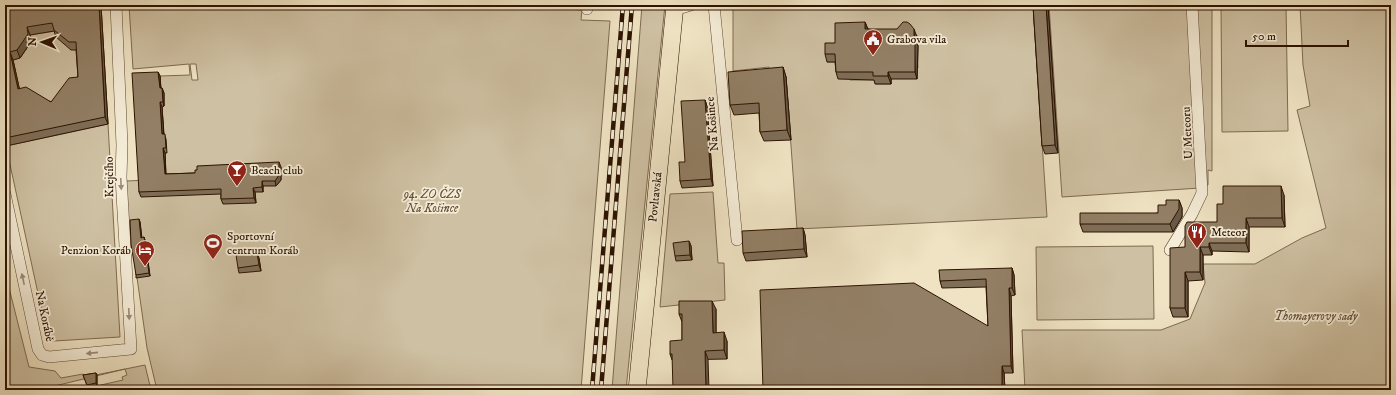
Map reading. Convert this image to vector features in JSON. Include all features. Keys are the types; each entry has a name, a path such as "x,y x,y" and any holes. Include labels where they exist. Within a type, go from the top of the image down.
{"main road":[{"name":"Povltavská","path":"637,390 674,7"}],"street":[{"name":"Krejčího","path":"116,5 122,145 121,177 131,349"},
{"path":"674,7 691,5"},
{"name":"Na Košince","path":"714,5 736,240"},
{"name":"U Meteoru","path":"1170,250 1192,214 1202,193 1192,5"},
{"name":"Na Korábě","path":"5,194 38,349 42,355 49,357 131,349"}],"green space":[{"name":"94. ZO ČZS Na Košince","path":"129,5 511,5 582,10 581,20 610,21 581,390 157,390 147,348 124,186 127,181 166,179 162,107 164,106 161,93 160,76 190,75 189,64 133,69","holes":["190,64 196,64 198,80 192,80"]},
{"path":"642,5 665,5 626,390 612,390"},
{"path":"733,5 1033,5 1047,217 797,229 786,76 770,77 769,67 733,71","holes":["917,35 918,68 891,79 891,84 876,84 875,80 850,80 838,62 827,62 838,50"]},
{"path":"1049,5 1189,5 1200,188 1062,197"},
{"path":"1194,5 1212,5 1212,171 1208,170 1208,185 1205,185"},
{"path":"1221,5 1286,5 1288,131 1222,132"},
{"name":"Thomayerovy sady","path":"1300,5 1391,5 1391,390 1025,390 1022,330 1161,330 1190,319 1205,283 1203,264 1255,264 1302,238 1326,228 1297,110 1310,106 1303,65"},
{"path":"55,31 78,50 81,85 62,110 21,96 13,60 20,58 31,42 30,35"},
{"path":"108,124 120,337 50,340 47,335 6,146"},
{"path":"713,192 718,263 724,263 725,300 660,307 670,194"},
{"path":"1153,246 1154,319 1037,320 1036,247"},
{"path":"5,272 29,367 55,371 61,378 83,374 86,377 123,369 38,390 5,390"},
{"path":"145,365 151,390 79,390 123,380 122,377 127,375 125,369"}],"building":[{"path":"99,5 105,117 5,138 5,6","holes":["52,23 54,30 69,42 76,42 78,77 69,78 51,102 26,87 18,89 10,52 17,50 28,34 27,27"]},
{"path":"1033,5 1046,5 1055,145 1042,146"},
{"name":"Grabova vila","path":"865,22 865,29 897,29 903,22 910,24 914,29 915,72 888,72 888,76 873,76 873,72 836,72 835,54 825,54 825,43 835,43 835,23"},
{"path":"783,67 787,130 760,132 759,103 730,105 728,72"},
{"path":"158,72 160,88 162,88 163,102 160,102 162,134 165,134 166,148 163,148 165,174 195,173 197,166 279,162 279,175 275,181 262,181 262,187 253,188 254,198 221,199 221,189 139,192 132,73"},
{"path":"705,100 711,179 680,181 679,162 685,162 681,101"},
{"path":"1223,186 1281,186 1282,218 1246,218 1246,243 1209,243 1209,247 1200,247 1200,272 1185,272 1185,308 1170,308 1170,248 1185,247 1185,226 1187,222 1217,222 1217,204 1223,204"},
{"path":"1166,200 1179,200 1179,209 1170,224 1080,224 1080,213 1158,213 1158,205 1166,205"},
{"path":"139,219 141,238 144,237 149,273 136,275 131,244 130,220"},
{"path":"803,228 804,249 743,253 742,231"},
{"path":"689,241 690,255 675,256 673,243"},
{"path":"257,253 259,265 238,268 236,255"},
{"path":"1012,268 1012,288 1009,288 1011,366 1002,366 1002,390 763,390 760,290 914,283 988,326 986,279 940,281 939,270"},
{"path":"679,301 712,301 713,333 724,332 724,350 705,351 706,390 673,390 672,354 670,354 670,341 682,340 682,314 679,314"},
{"path":"96,373 96,383 87,385 83,375"}],"railway":[{"path":"592,390 623,5"},
{"path":"601,390 632,5"}],"place":[{"name":"Grabova vila","path":"873,56"},
{"name":"Beach club","path":"237,187"},
{"name":"Meteor","path":"1197,249"},
{"name":"Sportovní centrum Koráb","path":"213,260"},
{"name":"Penzion Koráb","path":"145,267"}]}
